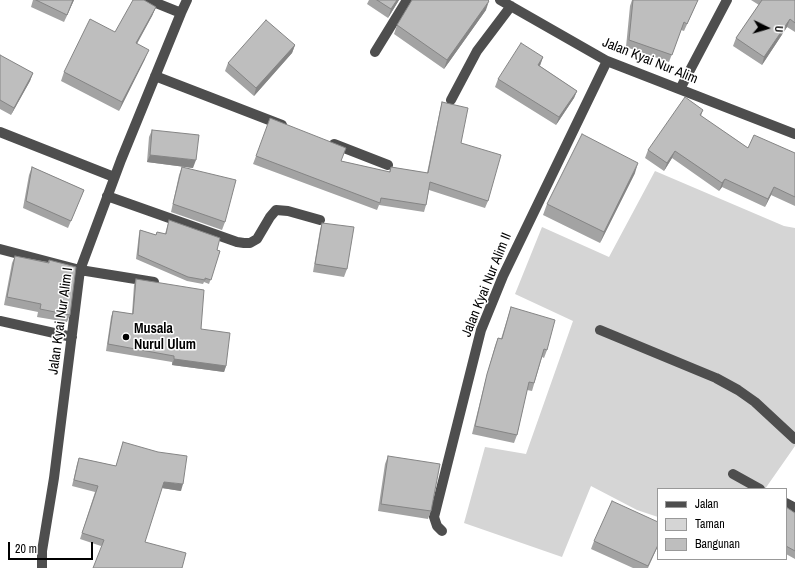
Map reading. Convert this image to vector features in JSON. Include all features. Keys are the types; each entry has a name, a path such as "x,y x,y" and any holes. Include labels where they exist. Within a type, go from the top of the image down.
{"street":[{"path":"149,0 181,13"},
{"name":"Jalan Kyai Nur Alim I","path":"42,568 42,551 54,478 80,270 114,177 187,0"},
{"path":"375,52 407,0"},
{"name":"Jalan Kyai Nur Alim","path":"500,0 607,61 795,134"},
{"path":"680,89 727,0"},
{"path":"451,100 476,51 511,6"},
{"name":"Jalan Kyai Nur Alim II","path":"442,531 437,526 434,517 481,330 503,276 607,61"},
{"path":"155,76 294,129"},
{"path":"0,132 114,177"},
{"path":"323,140 388,165"},
{"path":"107,196 236,242 244,243 250,243 257,239 276,210 288,211 320,220"},
{"path":"0,248 80,270 164,284"},
{"path":"0,321 72,337"},
{"path":"600,330 716,378 738,390 755,402 795,438"},
{"path":"733,474 758,488"}],"green space":[{"path":"655,171 784,226 795,228 795,446 766,488 657,488 657,517 637,510 591,486 562,557 464,523 485,447 526,454 573,321 515,294 542,227 609,257"}],"building":[{"path":"36,0 73,0 67,15"},
{"path":"133,0 144,0 156,7 136,43 149,50 122,102 64,72 90,19 115,32"},
{"path":"377,0 397,0 391,9"},
{"path":"412,0 489,1 447,60 397,25"},
{"path":"633,0 698,0 687,24 684,22 672,55 629,40"},
{"path":"762,0 795,0 795,23 790,19 764,57 736,38"},
{"path":"266,20 295,45 256,88 228,63"},
{"path":"521,43 543,57 538,65 577,91 559,117 498,79"},
{"path":"0,55 33,73 14,108 0,100"},
{"path":"685,97 703,110 700,115 748,148 754,135 795,153 795,197 774,187 768,199 725,179 722,183 675,151 667,163 648,150"},
{"path":"442,102 468,108 461,143 501,155 488,201 430,182 426,205 381,198 380,203 256,156 270,118 346,148 341,161 390,172 391,167 428,173"},
{"path":"152,130 199,135 196,160 150,155"},
{"path":"582,134 638,163 604,232 547,204"},
{"path":"32,167 84,190 71,221 26,201"},
{"path":"182,167 236,180 225,222 173,204"},
{"path":"169,220 220,238 217,250 220,251 211,280 205,278 205,280 188,277 138,255 140,230 156,235 157,232 166,234"},
{"path":"322,223 354,227 347,269 315,264"},
{"path":"15,256 49,263 49,260 76,267 70,315 40,309 41,304 7,297"},
{"path":"136,279 204,290 201,329 230,333 226,366 174,359 174,356 108,344 113,311 133,314"},
{"path":"511,307 555,320 547,350 544,349 534,383 529,382 517,435 475,426 487,374 498,338 502,339"},
{"path":"123,442 158,452 187,456 183,484 164,482 145,542 186,553 182,568 93,568 104,540 82,533 98,486 74,480 79,458 116,466"},
{"path":"388,456 440,464 431,511 381,504"},
{"path":"612,501 657,522 657,547 648,566 594,541"},
{"path":"787,508 795,513 795,551 787,547"}],"place":[{"name":"Musala Nurul Ulum","path":"126,337"}]}
